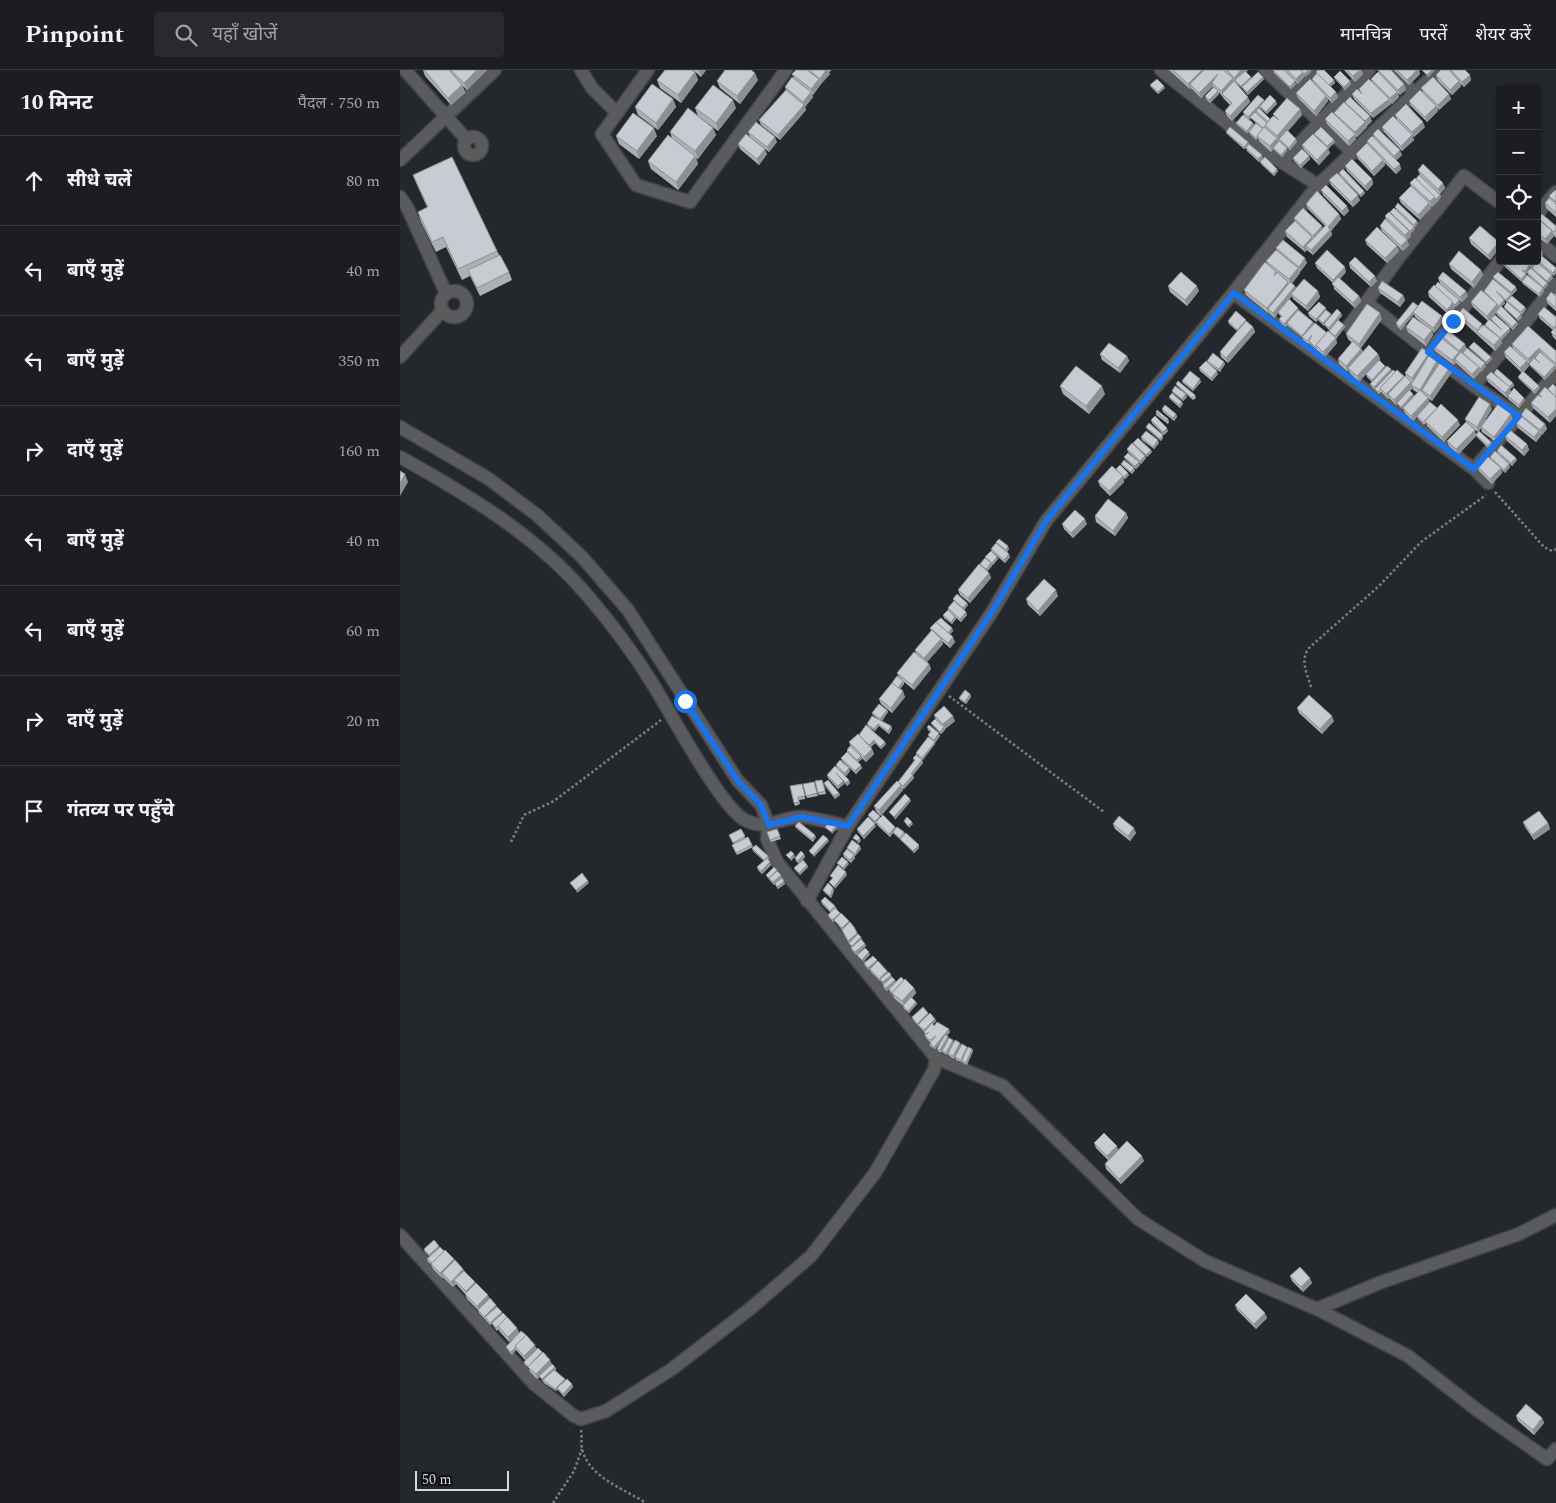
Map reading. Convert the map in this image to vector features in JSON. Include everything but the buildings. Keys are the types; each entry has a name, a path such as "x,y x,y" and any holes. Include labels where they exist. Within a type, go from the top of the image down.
{"street":[{"path":"405,70 466,139"},
{"path":"400,160 495,70"},
{"path":"648,70 602,134 636,185 690,202 786,70"},
{"path":"1161,70 1253,144 1318,185"},
{"path":"1265,70 1352,153"},
{"path":"1292,95 1318,70"},
{"path":"1282,162 1369,70"},
{"path":"1392,70 1414,93"},
{"path":"807,901 848,826 992,612 1046,521 1234,293 1318,185 1439,70"},
{"path":"582,72 592,88 617,114"},
{"path":"1349,326 1400,256 1464,176 1496,200"},
{"path":"1541,209 1556,192"},
{"path":"400,197 408,207 446,293"},
{"path":"1541,244 1556,256"},
{"path":"1428,352 1497,265"},
{"path":"1474,386 1556,284"},
{"path":"459,292 466,298 467,306 462,314 454,317 442,310 440,301 446,293 459,292"},
{"path":"1234,293 1474,469 1488,483"},
{"path":"1366,302 1428,352 1519,416"},
{"path":"400,357 442,310"},
{"path":"1474,469 1556,373"},
{"path":"401,429 489,479 537,515 582,557 628,610 738,781 761,805 769,825 767,839 771,851 784,873 936,1058 1003,1086 1138,1219 1205,1261 1317,1309 1408,1356 1477,1410 1553,1458"},
{"path":"400,457 452,485 492,512 550,556 588,595 654,685 687,741 735,812 745,820 769,825 802,817 848,826"},
{"path":"620,638 650,644"},
{"path":"654,685 669,676"},
{"path":"685,701 687,741"},
{"path":"400,1235 534,1384 574,1416 581,1418 606,1411 672,1369 751,1308 811,1256 875,1173 934,1070 936,1058"},
{"path":"1317,1309 1379,1283 1519,1234 1556,1215"}],"path":[{"path":"1311,687 1304,662 1305,652 1310,646 1379,586 1421,542 1494,490 1544,547 1552,551 1556,549"},
{"path":"940,690 1104,812"},
{"path":"511,842 524,815 554,801 670,713"},
{"path":"553,1503 574,1471 582,1449 581,1418"},
{"path":"582,1449 588,1462 600,1475 646,1503"}],"route":[{"path":"685,701 738,781 761,805 769,825 802,817 848,826 992,612 1046,521 1185,350 1234,293 1474,469 1519,416 1428,352 1453,321"}]}
